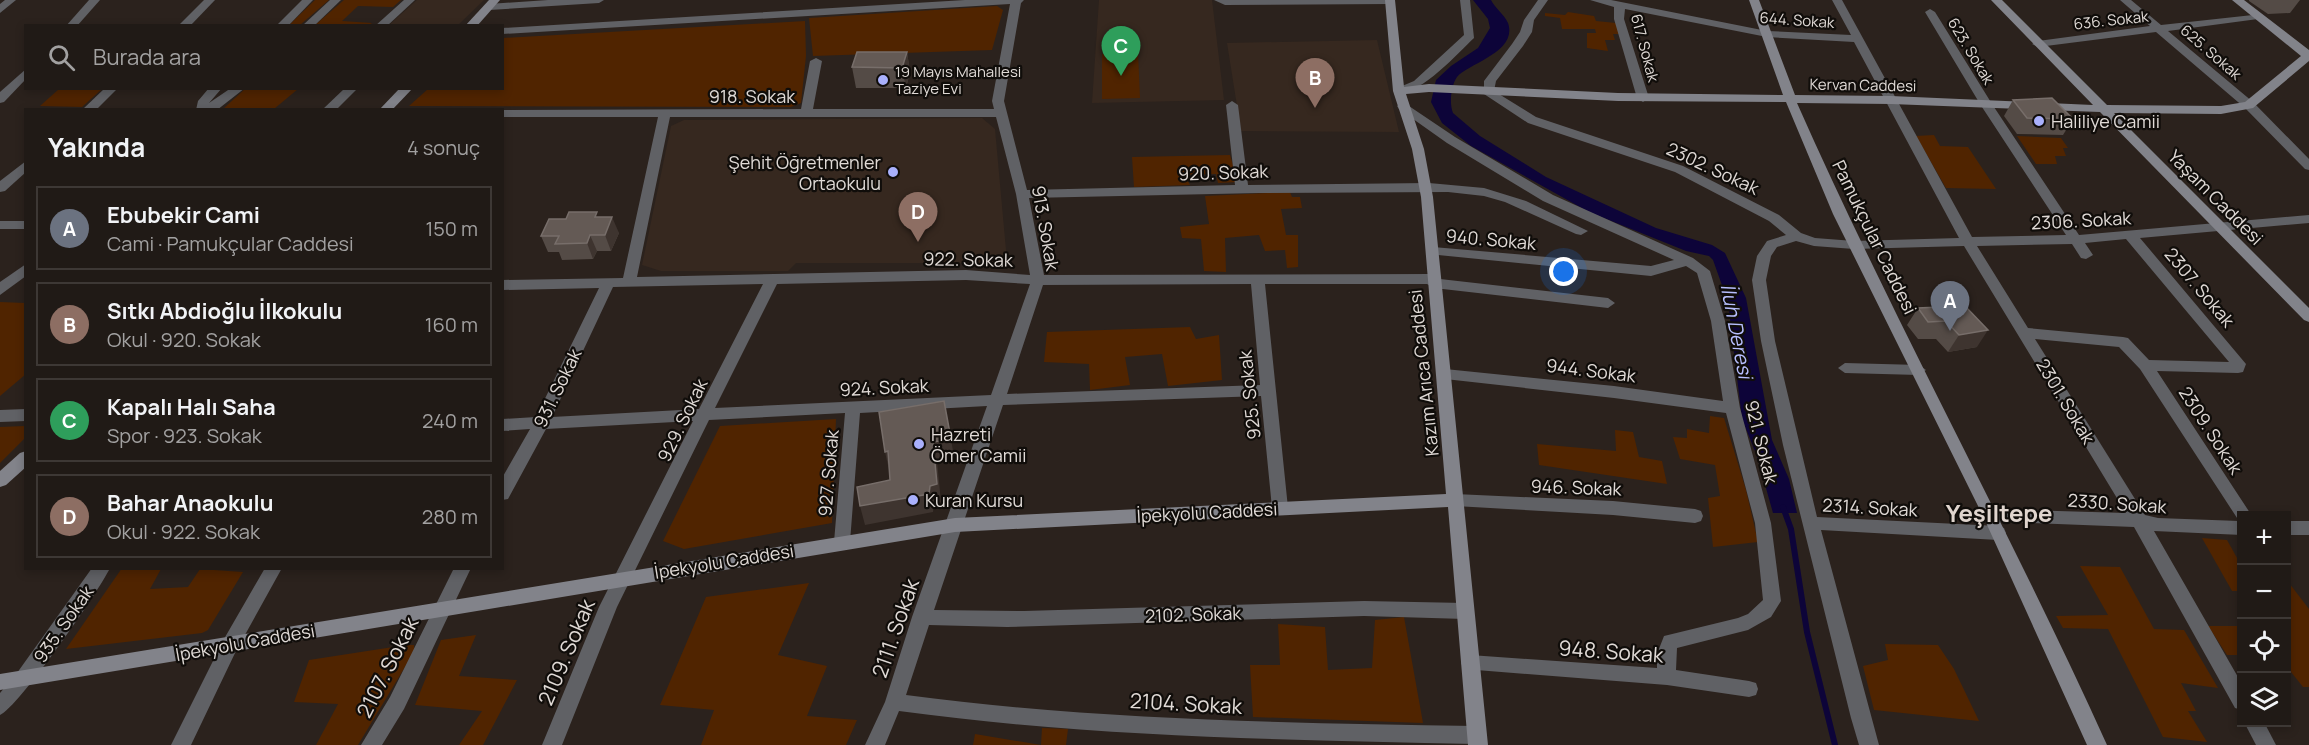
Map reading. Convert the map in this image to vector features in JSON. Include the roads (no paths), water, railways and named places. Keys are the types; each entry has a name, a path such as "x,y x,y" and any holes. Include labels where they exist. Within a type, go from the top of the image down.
{"street":[{"path":"0,10 11,0"},
{"path":"73,24 95,0"},
{"path":"185,24 210,0"},
{"path":"283,24 308,0"},
{"path":"309,24 336,0"},
{"path":"382,24 410,0"},
{"path":"472,24 492,3 599,0"},
{"path":"504,31 1017,0"},
{"name":"913. Sokak","path":"955,525 995,400 1038,280 1022,194 998,101 1017,0"},
{"path":"1220,0 1225,2 1390,0"},
{"name":"Kazım Arıca Caddesi","path":"1390,0 1401,99 1418,149 1426,188 1433,251 1433,281 1445,374 1477,740"},
{"path":"1401,99 1470,36 1465,0"},
{"path":"1488,92 1490,81 1517,46 1526,32 1529,20 1543,0"},
{"name":"644. Sokak","path":"1595,0 1767,34 1856,39"},
{"name":"Pamukçular Caddesi","path":"1754,0 1790,99 1854,245 1919,370 1990,516 2097,745"},
{"name":"2301. Sokak","path":"1837,0 1856,39 1968,242 2139,520 2237,695"},
{"name":"Yaşam Caddesi","path":"1996,0 2309,316"},
{"name":"625. Sokak","path":"2125,0 2249,105 2309,166"},
{"path":"2237,0 2309,55 2249,105"},
{"name":"617. Sokak","path":"1620,5 1619,20 1643,98"},
{"name":"623. Sokak","path":"1930,12 1986,104 2078,239 2086,255"},
{"name":"636. Sokak","path":"2038,44 2163,30 2259,16"},
{"path":"806,114 816,61"},
{"path":"0,99 24,74"},
{"name":"Kervan Caddesi","path":"1401,99 1429,88 1643,98 1891,100 2104,109 2221,110 2249,105"},
{"path":"90,108 110,90"},
{"path":"202,108 204,101 214,90"},
{"path":"211,108 236,90"},
{"path":"330,108 350,90"},
{"path":"387,108 405,90"},
{"name":"2302. Sokak","path":"1488,92 1532,120 1679,169 1774,218 1796,236 1814,242 1854,245"},
{"name":"921. Sokak","path":"1401,99 1451,140 1548,198 1688,261 1703,271 1718,321 1732,408 1763,524 1772,601 1768,610 1739,626 1670,642 1666,654 1667,677"},
{"path":"1232,105 1242,188"},
{"name":"918. Sokak","path":"504,113 1001,113"},
{"path":"629,281 665,114"},
{"path":"0,188 24,167"},
{"name":"920. Sokak","path":"1022,194 1147,193 1242,188 1426,188 1484,192 1512,200 1581,231"},
{"path":"2303,219 2309,232"},
{"name":"2306. Sokak","path":"1854,245 2078,239 2303,219"},
{"path":"0,225 24,225"},
{"name":"2307. Sokak","path":"2130,235 2239,364 2238,368 2226,369 2145,365"},
{"path":"1796,236 1772,244 1764,256 1759,280 1768,342 1860,718 1869,745"},
{"name":"940. Sokak","path":"1433,251 1651,271 1688,261"},
{"path":"0,290 24,270"},
{"name":"922. Sokak","path":"504,285 966,275 1038,280 1433,281 1608,303"},
{"name":"925. Sokak","path":"1257,279 1280,508"},
{"name":"929. Sokak","path":"624,577 772,280"},
{"name":"931. Sokak","path":"504,490 541,423 609,281"},
{"name":"2309. Sokak","path":"2025,333 2123,342 2145,365 2241,511"},
{"path":"1845,368 1919,370"},
{"name":"944. Sokak","path":"1445,374 1614,392 1732,408"},
{"name":"924. Sokak","path":"504,425 705,417 995,400 1268,390"},
{"name":"927. Sokak","path":"842,542 853,408"},
{"path":"0,416 24,415"},
{"path":"0,481 24,459"},
{"name":"İpekyolu Caddesi","path":"0,682 624,577 955,525 1455,500"},
{"name":"946. Sokak","path":"1455,500 1613,508 1695,516"},
{"name":"2330. Sokak","path":"1990,516 2139,520 2158,525 2237,528"},
{"name":"2314. Sokak","path":"1812,523 1998,533"},
{"name":"2111. Sokak","path":"875,745 894,702 921,617 955,525"},
{"path":"2291,528 2309,528"},
{"name":"935. Sokak","path":"0,706 24,679 101,570"},
{"path":"181,745 230,645 273,570"},
{"path":"441,609 462,570"},
{"name":"2109. Sokak","path":"552,745 608,607 624,577"},
{"name":"2102. Sokak","path":"921,617 951,620 1398,607 1465,611"},
{"name":"2107. Sokak","path":"372,745 397,703 432,634 441,609"},
{"name":"948. Sokak","path":"1470,663 1667,677 1749,689"},
{"name":"2104. Sokak","path":"894,702 970,713 1477,740"},
{"path":"2255,727 2266,745"}],"water":[{"path":"1473,0 1491,0 1508,23 1509,33 1506,42 1491,56 1457,77 1451,95 1453,113 1480,136 1546,177 1656,228 1712,245 1725,253 1746,298 1772,440 1789,479 1797,513 1773,513 1757,456 1742,419 1728,302 1713,260 1709,256 1686,251 1589,212 1471,146 1442,123 1431,102 1436,80 1451,66 1478,48 1490,28 1488,19"}],"waterway":[{"name":"İluh Deresi","path":"1783,507 1791,529 1807,632 1835,745"}],"place":[{"name":"Kapalı Halı Saha","path":"1121,76"},
{"name":"19 Mayıs Mahallesi Taziye Evi","path":"883,80"},
{"name":"Sıtkı Abdioğlu İlkokulu","path":"1315,108"},
{"name":"Haliliye Camii","path":"2039,121"},
{"name":"Şehit Öğretmenler Ortaokulu","path":"893,172"},
{"name":"Bahar Anaokulu","path":"918,242"},
{"name":"Ebubekir Cami","path":"1950,331"},
{"name":"Hazreti Ömer Camii","path":"919,444"},
{"name":"Kuran Kursu","path":"913,500"}],"district":[{"name":"Yeşiltepe","path":"1999,512"}]}
